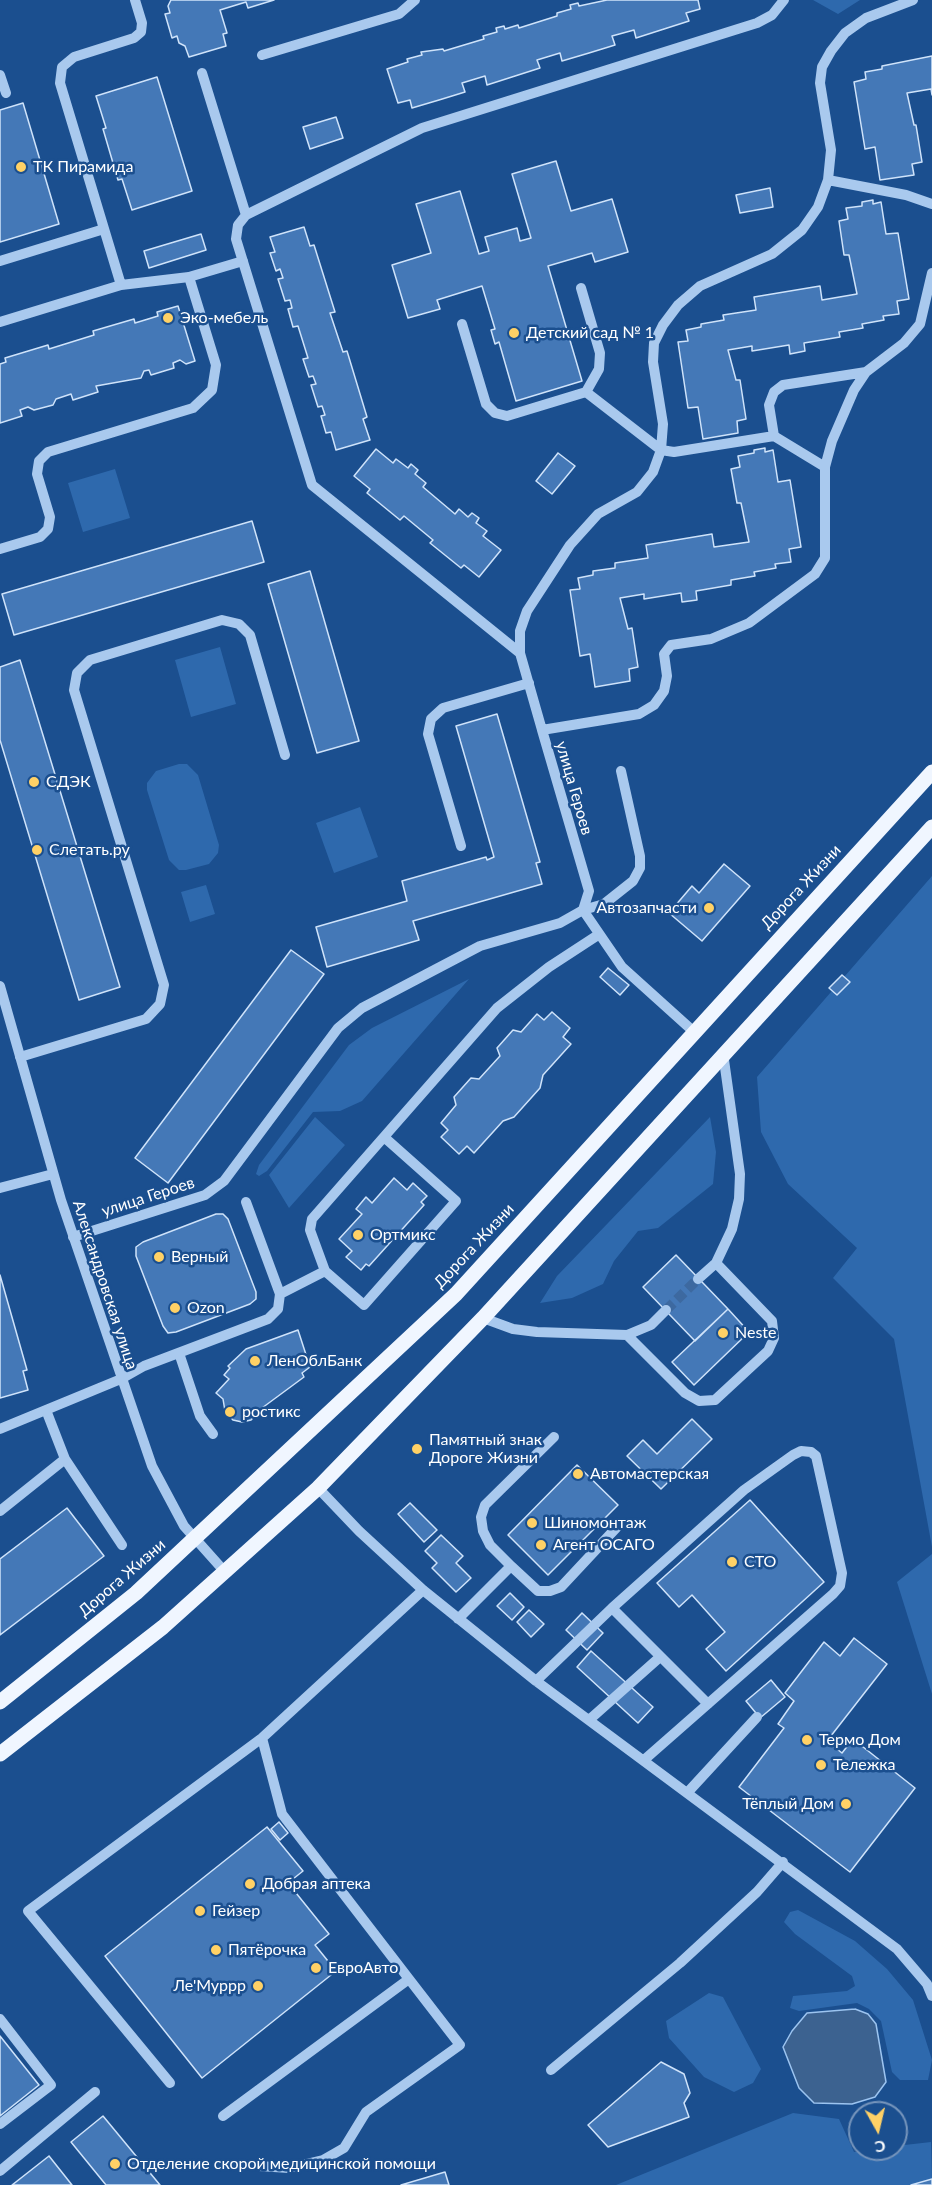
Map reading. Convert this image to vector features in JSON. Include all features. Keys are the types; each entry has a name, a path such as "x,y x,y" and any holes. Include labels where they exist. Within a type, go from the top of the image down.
{"main road":[{"name":"Дорога Жизни","path":"0,1702 136,1593 456,1294 693,1030 932,772"},
{"path":"0,1754 163,1627 318,1488 483,1318 932,827"}],"street":[{"path":"121,285 60,83 62,67 74,57 134,38 141,32 142,23 135,0"},
{"path":"262,55 399,14 416,0"},
{"path":"520,653 312,485 236,239 238,225 246,215 422,128 757,23 772,15 784,0"},
{"path":"542,730 520,653 519,631 527,611 570,545 598,514 637,492 652,472 662,450 663,424 652,362 654,343 663,325 678,305 700,286 772,255 802,230 818,207 828,180 831,150 820,83 822,67 845,33 866,18 913,0"},
{"path":"202,73 246,215"},
{"path":"0,75 6,93"},
{"path":"828,180 906,195 932,204"},
{"path":"0,261 104,229"},
{"path":"0,322 121,285 189,277 243,261"},
{"name":"улица Героев","path":"73,1237 205,1195 224,1181 338,1028 362,1008 480,946 560,923 583,910 589,891 542,730 639,714 647,710 654,705 664,691 667,676 664,654 670,645 711,639 749,623 815,574 825,558 825,467 832,441 854,390 866,372 904,343 920,324 932,273"},
{"path":"0,549 40,537 48,529 50,517 37,474 39,461 48,452 193,408 212,390 216,365 189,277"},
{"path":"462,324 486,404 495,413 507,416 586,392 599,369 600,353 581,288"},
{"path":"774,436 769,405 774,392 783,385 866,372"},
{"path":"586,392 662,450 674,452 774,436 825,467"},
{"path":"20,1057 146,1019 160,1004 164,985 74,690 77,673 90,660 222,620 239,624 250,635 285,755"},
{"path":"461,846 428,734 431,719 443,708 529,683"},
{"path":"621,771 640,855 640,868 633,881 604,904 583,910 622,967 693,1030"},
{"path":"384,1137 456,1201 364,1305 325,1271 310,1230 312,1218 497,1008 549,968 598,935"},
{"name":"Александровская улица","path":"0,986 53,1174 152,1466 184,1526 225,1572"},
{"path":"698,1279 716,1263 732,1228 739,1199 740,1174 723,1053"},
{"path":"0,1188 53,1174"},
{"path":"0,1429 121,1379 144,1366 268,1319 278,1309 280,1294 246,1202"},
{"path":"627,1335 685,1393 699,1401 715,1400 768,1351 774,1338 772,1321 716,1263"},
{"path":"280,1294 325,1271"},
{"path":"483,1318 513,1329 537,1332 627,1335 651,1325 666,1310"},
{"path":"179,1353 200,1416 213,1434"},
{"path":"46,1410 65,1458 122,1545"},
{"path":"554,1437 485,1505 481,1517 490,1545 538,1591 550,1591 561,1587 617,1527"},
{"path":"536,1681 612,1608 744,1490 801,1451 811,1452 816,1456 842,1573 840,1586 644,1760"},
{"path":"0,1510 65,1458"},
{"path":"318,1488 359,1532 458,1619 536,1681 783,1862 897,1949 927,1984 932,1996"},
{"path":"458,1619 511,1566"},
{"path":"170,2083 28,1911 262,1738 423,1590"},
{"path":"612,1608 708,1704"},
{"path":"589,1720 660,1657"},
{"path":"688,1792 757,1717"},
{"path":"259,2166 289,2168 323,2160 344,2148 366,2112 460,2045 282,1814 262,1738"},
{"path":"552,2070 680,1963 757,1892 783,1862"},
{"path":"223,2116 409,1979"},
{"path":"0,2019 51,2085 0,2124"},
{"path":"0,2171 95,2092"}],"shaded area":[{"path":"813,0 860,0 838,14"},
{"path":"115,469 130,518 83,532 68,483"},
{"path":"220,647 236,704 191,717 175,660"},
{"path":"187,764 198,775 219,845 218,853 209,864 186,870 179,870 169,860 147,790 147,783 156,771"},
{"path":"360,807 378,857 334,873 316,823"},
{"path":"932,876 932,1547 894,1339 833,1278 857,1248 788,1184 761,1132 757,1077"},
{"path":"206,885 215,914 190,922 181,892"},
{"path":"469,979 362,1101 340,1111 313,1112 267,1171 259,1176 256,1174 259,1165 349,1045 372,1028"},
{"path":"315,1117 345,1145 289,1208 269,1175"},
{"path":"710,1117 716,1152 713,1184 658,1228 638,1231 614,1261 603,1284 572,1298 540,1303 557,1276"},
{"path":"932,1554 932,1694 897,1582"},
{"path":"798,1910 855,1941 887,1969 913,2000 932,2060 928,2080 900,2080 892,2072 881,2021 869,2009 857,2003 799,2011 790,2008 793,1996 847,1991 855,1986 852,1976 795,1934 784,1922 790,1912"},
{"path":"709,1993 723,1997 761,2069 753,2083 734,2092 704,2077 669,2038 666,2021"},
{"path":"855,2009 868,2014 876,2024 886,2082 875,2097 862,2101 848,2101 848,2104 814,2103 799,2088 783,2047 792,2031 807,2013"},
{"path":"793,2113 839,2119 848,2139 848,2161 908,2161 908,2145 931,2142 932,2179 911,2185 616,2185"}],"building":[{"path":"171,0 274,0 248,8 246,2 220,10 227,33 223,34 226,46 189,57 185,46 179,43 177,36 172,38 165,14 170,13 168,6"},
{"path":"607,0 698,0 700,9 686,13 689,21 636,38 634,30 612,36 615,45 562,61 560,53 537,60 540,68 487,85 485,76 462,83 465,92 412,108 410,100 398,103 387,69 408,62 407,59 422,55 421,52 443,49 444,51 484,39 483,36 497,32 496,28 504,26 505,29 518,25 519,28 557,16 557,13 571,9 570,5 578,3 579,6"},
{"path":"932,56 932,95 931,89 907,93 914,125 916,125 922,162 912,164 914,175 880,180 875,147 865,149 854,82 866,79 865,72 882,69 882,66"},
{"path":"157,77 192,191 132,210 122,179 118,180 96,96"},
{"name":"ТК Пирамида","path":"23,103 59,224 0,242 0,110"},
{"path":"336,117 343,138 310,149 303,127"},
{"path":"556,161 571,211 612,199 628,252 595,262 592,253 548,266 582,381 516,401 499,342 495,344 491,330 495,329 482,286 437,300 440,309 408,318 392,265 431,253 416,204 460,191 479,254 489,251 485,237 517,228 520,241 531,238 512,174"},
{"path":"770,188 773,207 740,213 736,195"},
{"path":"873,200 873,204 881,202 886,234 898,233 909,299 897,301 899,314 883,316 884,320 862,324 863,328 839,332 840,337 804,343 805,351 790,354 789,345 752,351 752,346 728,350 736,380 740,380 746,419 737,421 738,433 703,439 698,407 688,408 678,342 688,341 686,330 701,327 701,324 724,320 723,315 756,310 754,297 820,286 822,300 857,294 849,255 844,255 839,221 848,219 846,208 862,206 862,202"},
{"path":"304,227 310,246 314,245 335,312 330,313 343,352 347,351 367,417 363,419 370,440 336,450 331,432 326,433 321,416 325,415 322,406 318,407 311,385 316,384 313,376 309,377 303,359 308,358 298,326 293,327 288,309 292,308 290,300 285,301 278,279 283,278 280,269 276,271 270,253 275,252 270,237"},
{"path":"201,234 206,250 149,268 144,251"},
{"path":"178,306 195,361 186,364 180,360 173,363 174,368 151,375 149,370 144,371 141,378 96,386 98,392 73,400 71,394 56,399 53,405 34,410 28,407 20,410 22,416 0,423 0,364 6,362 5,358 48,345 49,349 94,335 93,331 134,319 135,323 158,316 157,312"},
{"path":"765,448 765,452 773,450 778,482 790,480 801,547 789,549 791,562 775,564 776,568 754,572 755,576 731,580 731,585 696,591 697,600 682,602 681,593 644,599 644,594 620,598 628,629 632,628 638,667 629,669 630,681 595,687 590,654 580,656 570,590 580,589 578,578 593,575 593,571 615,568 615,563 648,558 646,545 712,534 714,547 749,542 741,503 737,503 731,469 740,467 738,456"},
{"path":"376,449 393,463 396,459 408,468 411,464 418,470 415,474 426,483 423,487 455,514 459,509 468,517 472,513 479,518 476,523 487,531 483,536 501,550 479,577 464,565 461,568 430,543 433,540 404,516 400,520 367,493 370,489 354,476"},
{"path":"558,453 575,466 552,494 536,481"},
{"path":"252,521 264,562 14,635 2,594"},
{"path":"310,571 359,741 317,753 268,584"},
{"path":"20,660 120,987 79,1000 0,740 0,667"},
{"path":"497,714 540,862 536,863 542,884 413,921 419,940 327,967 316,927 407,901 402,881 486,857 487,860 494,857 456,726"},
{"path":"724,864 750,886 702,941 669,913 692,886 699,893"},
{"path":"291,950 324,974 168,1183 135,1158"},
{"path":"608,968 629,985 620,995 600,977"},
{"path":"842,975 850,982 837,995 829,988"},
{"path":"552,1012 570,1028 563,1037 571,1044 543,1075 540,1088 514,1117 503,1121 474,1153 467,1146 459,1154 441,1137 448,1130 441,1123 456,1105 454,1097 471,1078 479,1079 500,1056 497,1048 513,1030 521,1032 537,1014 544,1020"},
{"path":"394,1178 407,1190 413,1183 427,1196 421,1202 424,1205 369,1266 366,1264 361,1270 346,1257 352,1251 339,1239 362,1214 356,1209 366,1197 372,1203"},
{"path":"216,1214 223,1214 228,1219 256,1292 256,1299 250,1304 168,1333 163,1326 136,1256 136,1247 143,1242"},
{"path":"676,1255 728,1309 695,1341 643,1287"},
{"path":"0,1275 27,1370 23,1371 28,1390 0,1398"},
{"name":"Neste","path":"728,1309 749,1332 694,1385 672,1362"},
{"path":"298,1330 310,1367 302,1373 304,1377 262,1408 251,1420 242,1422 233,1420 225,1411 223,1399 216,1393 229,1379 224,1375 230,1368 228,1366 246,1349"},
{"path":"692,1419 712,1439 661,1489 627,1456 643,1440 657,1454"},
{"path":"577,1465 618,1505 548,1575 508,1535"},
{"path":"750,1500 824,1582 726,1671 706,1649 725,1632 692,1595 679,1607 657,1583"},
{"path":"410,1503 437,1530 424,1542 398,1514"},
{"path":"67,1508 104,1556 0,1635 0,1559"},
{"path":"441,1535 463,1556 456,1563 471,1578 456,1592 432,1568 437,1563 425,1551"},
{"path":"510,1593 524,1607 512,1620 497,1606"},
{"path":"529,1610 544,1624 531,1637 517,1622"},
{"path":"582,1613 603,1633 587,1650 566,1630"},
{"name":"Тележка","path":"854,1638 887,1664 827,1741 842,1753 853,1739 915,1788 850,1872 739,1787 784,1728 778,1724 794,1701 785,1693 824,1642 840,1656"},
{"path":"591,1651 653,1707 638,1723 577,1667"},
{"path":"771,1680 785,1697 760,1718 746,1701"},
{"path":"279,1822 288,1833 280,1840 271,1829"},
{"name":"Пятёрочка","path":"267,1827 303,1871 288,1883 329,1934 315,1945 336,1971 202,2078 105,1956"},
{"path":"0,2036 39,2085 0,2116"},
{"path":"661,2062 684,2074 690,2093 684,2103 689,2117 608,2147 588,2125"},
{"name":"Отделение скорой медицинской помощи","path":"103,2116 160,2185 106,2185 71,2142"},
{"path":"49,2156 72,2185 12,2185"},
{"path":"445,2172 449,2185 401,2185"},
{"path":"932,2179 932,2185 911,2185"}],"tunnel":[{"path":"666,1310 698,1279"}],"place":[{"name":"ТК Пирамида","path":"21,167"},
{"name":"Эко-мебель","path":"168,318"},
{"name":"Детский сад № 1","path":"514,333"},
{"name":"СДЭК","path":"34,782"},
{"name":"Слетать.ру","path":"37,850"},
{"name":"Автозапчасти","path":"709,908"},
{"name":"Ортмикс","path":"358,1235"},
{"name":"Верный","path":"159,1257"},
{"name":"Ozon","path":"175,1308"},
{"name":"Neste","path":"723,1333"},
{"name":"ЛенОблБанк","path":"255,1361"},
{"name":"ростикс","path":"230,1412"},
{"name":"Памятный знак Дороге Жизни","path":"417,1449"},
{"name":"Автомастерская","path":"578,1474"},
{"name":"Шиномонтаж","path":"532,1523"},
{"name":"Агент ОСАГО","path":"541,1545"},
{"name":"СТО","path":"732,1562"},
{"name":"Термо Дом","path":"807,1740"},
{"name":"Тележка","path":"821,1765"},
{"name":"Тёплый Дом","path":"846,1804"},
{"name":"Добрая аптека","path":"250,1884"},
{"name":"Гейзер","path":"200,1911"},
{"name":"Пятёрочка","path":"216,1950"},
{"name":"ЕвроАвто","path":"316,1968"},
{"name":"Ле'Муррр","path":"258,1986"},
{"name":"Отделение скорой медицинской помощи","path":"115,2164"}]}
